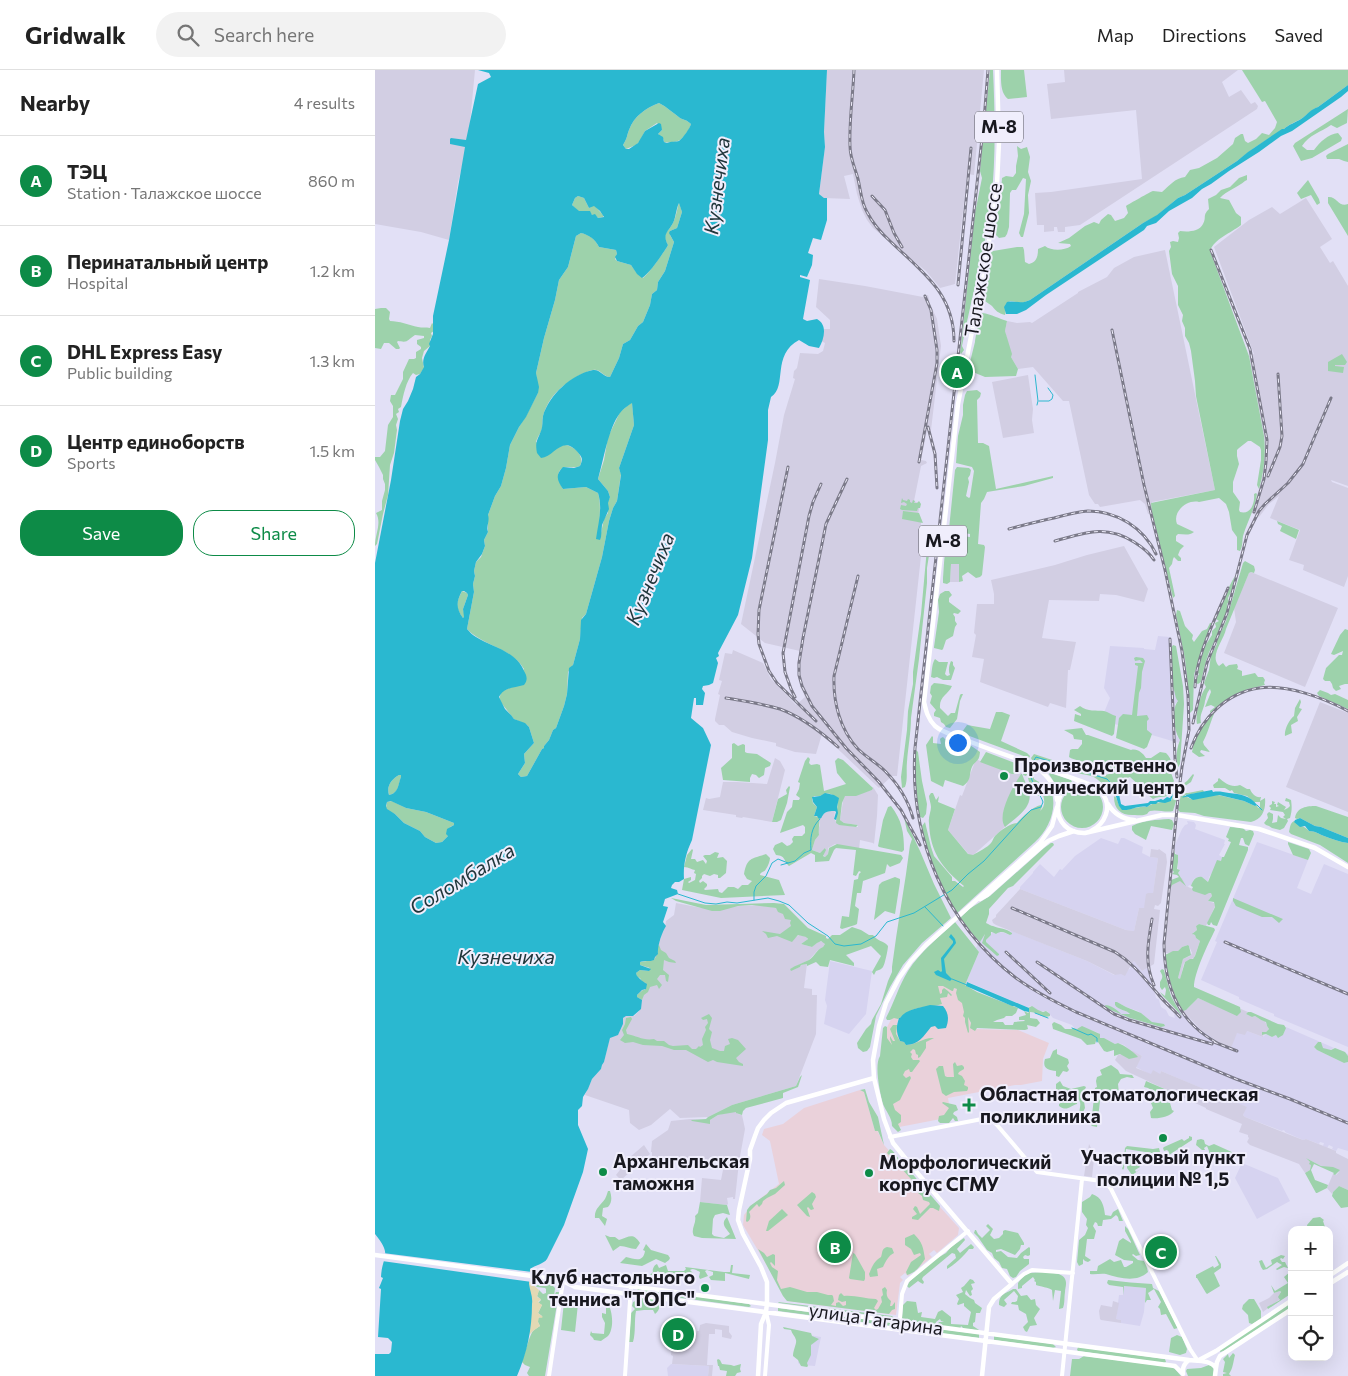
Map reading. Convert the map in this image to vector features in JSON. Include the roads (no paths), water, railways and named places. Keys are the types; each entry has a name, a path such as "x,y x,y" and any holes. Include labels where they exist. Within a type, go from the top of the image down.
{"main road":[{"name":"Талажское шоссе","path":"997,70 999,126 997,184 988,248 958,404 924,702 927,715 940,730 1033,764"},
{"name":"М-8","path":"1033,764 1094,786 1104,796 1111,809 1121,817 1141,820"},
{"name":"М-8","path":"1033,764 1052,781 1057,795 1057,805 1061,821 1073,831 1081,833 1091,832 1171,814 1259,829 1315,848 1348,867"},
{"path":"982,1376 989,1305 993,1299 1012,1284 914,1169 890,1137 874,1078 873,1060 877,1031 889,997 911,961 935,936 1040,843 1052,826 1061,794 1067,788 1077,783 1086,783"},
{"path":"1091,832 1104,820 1107,803"},
{"path":"966,908 987,895 1048,841 1073,831"},
{"path":"758,1376 761,1324 766,1312 768,1289 766,1279 738,1220 750,1150 758,1128 771,1113 786,1103 874,1078"},
{"name":"улица Гагарина","path":"376,1256 554,1279 574,1286 630,1294 1175,1366 1184,1375"},
{"path":"1333,1273 1348,1264"},
{"path":"1333,1281 1348,1272"},
{"name":"улица Гагарина","path":"563,1281 576,1279 985,1334 1198,1360"},
{"path":"1198,1360 1216,1351 1288,1303"},
{"path":"1215,1376 1220,1356 1288,1312"},
{"path":"1184,1375 1184,1366 1190,1360"},
{"path":"1198,1360 1209,1362 1216,1368"}],"street":[{"path":"890,1137 987,1118 991,1119 1037,1172 1101,1181 1107,1184 1198,1360"},
{"path":"1062,1376 1083,1179"},
{"path":"899,1330 902,1294 907,1281 968,1231"},
{"path":"1012,1284 1032,1270 1073,1273"},
{"path":"549,1376 563,1281"},
{"path":"625,1376 631,1286"},
{"path":"765,1376 769,1325 766,1312"},
{"path":"1190,1360 1191,1349"}],"water":[{"name":"Кузнечиха","path":"478,70 827,70 825,147 819,194 827,198 827,220 821,240 813,238 808,253 813,255 812,265 807,277 800,275 800,277 810,280 803,319 807,321 817,319 823,325 824,332 819,348 809,346 799,340 790,346 782,362 779,386 771,397 768,410 768,440 752,558 738,615 718,653 719,656 716,658 718,663 713,683 703,686 702,689 705,693 703,705 696,705 696,698 694,698 691,718 703,728 711,745 692,840 685,859 684,879 672,885 671,888 677,890 678,894 665,899 663,906 668,907 663,922 666,926 660,940 658,954 654,960 640,962 640,965 651,969 649,971 640,970 636,973 647,984 646,989 637,995 642,1000 641,1009 633,1016 623,1018 623,1024 618,1035 610,1038 601,1069 592,1079 583,1097 582,1106 578,1110 578,1125 588,1149 583,1172 564,1225 547,1259 530,1269 531,1323 521,1367 517,1376 375,1376 375,1354 389,1354 392,1342 388,1338 378,1337 381,1289 379,1288 383,1278 381,1277 385,1251 375,1234 375,563 403,409 413,389 416,377 424,367 424,358 433,334 433,316 449,240 465,147 450,144 450,139 466,140 478,84 491,77 489,73","holes":["659,103 690,123 688,130 679,141 667,143 658,134 662,130 659,123 645,131 638,143 626,149 623,145 631,125 641,113","578,196 584,198 589,208 594,206 604,217 598,218 595,214 592,215 590,211 579,211 572,205","679,203 682,212 677,228 669,233 674,242 665,271 658,282 657,290 652,294 643,322 638,326 630,340 623,344 610,377 595,370 577,376 556,393 543,416 542,429 536,444 537,453 541,458 546,457 559,448 569,446 574,448 580,455 582,458 580,466 574,468 563,467 558,475 558,480 563,489 586,487 598,493 600,511 596,539 600,540 602,525 609,509 610,497 608,491 598,479 612,427 620,413 632,403 634,425 619,468 621,475 617,501 609,521 602,557 586,614 581,620 580,639 573,665 569,668 564,706 556,728 553,730 549,740 527,776 521,777 518,774 525,763 524,754 534,743 529,727 525,723 514,719 505,709 499,697 506,690 524,685 527,680 526,675 520,664 510,654 482,641 467,629 474,592 474,571 476,562 485,546 484,540 488,532 488,515 501,486 510,445 538,393 539,387 536,373 544,338 559,280 568,267 576,236 581,233 584,234 594,240 599,247 616,250 617,254 615,257 617,261 631,265 642,278 652,268 667,247 666,233 674,221","462,591 468,595 463,609 463,618 458,605","401,775 395,792 389,795 389,786 394,779","391,801 406,808 426,812 454,823 454,825 447,829 446,834 448,836 442,842 436,843 425,837 420,831 404,823 386,806 387,802"]},
{"path":"1348,85 1348,91 1341,97 1202,189 1192,198 1169,211 1156,223 1147,226 1144,230 1026,310 1017,314 1006,314 1004,307 1007,302 1030,300 1157,215 1178,198 1237,161 1282,129 1301,119"},
{"path":"1118,789 1121,804 1125,806 1163,800 1167,797 1170,798 1173,794 1171,801 1165,803 1158,802 1147,807 1122,810 1114,790"},
{"path":"1212,790 1213,792 1245,796 1252,799 1257,805 1219,795 1193,800 1185,795"},
{"path":"825,793 839,798 836,820 834,819 835,811 828,811 819,819 817,816 814,816 817,807 812,797"},
{"path":"1300,818 1315,826 1348,838 1348,843 1309,831 1305,826 1300,827 1294,822"},
{"path":"951,934 956,943 944,959 946,973 952,979 950,981 936,975 934,972 942,971 941,958 953,943 949,937"},
{"path":"967,982 1029,1008 1029,1012 966,986"},
{"path":"930,1005 943,1006 948,1017 946,1028 938,1029 935,1026 931,1027 926,1034 910,1045 900,1041 897,1030 899,1018 909,1011"}],"waterway":[{"path":"1035,375 1037,405"},
{"path":"1039,401 1049,401 1052,399 1053,395 1048,388"},
{"path":"1033,762 1036,757 1107,779 1116,789"},
{"path":"678,894 705,903 716,904 768,898 779,901 789,905 808,923 828,936 835,944 844,946 861,944 876,936 887,922 914,913 952,890 984,861 1031,810 1041,807 1043,802 1030,774 1031,765"},
{"path":"1183,797 1188,796"},
{"path":"1257,805 1262,810"},
{"path":"781,865 795,861 811,850 812,833 820,819"},
{"path":"754,900 756,886 766,876 772,863 778,859 788,863"},
{"path":"925,907 944,927"},
{"path":"952,979 967,985"},
{"path":"1035,1013 1048,1018"},
{"path":"1072,1028 1088,1035 1091,1034 1097,1038 1097,1042"}],"railway":[{"path":"854,70 850,150 863,204 877,228 925,274 942,296 953,324 954,341"},
{"path":"988,70 915,748 918,814 926,846 937,876 951,905 969,932 991,956 1023,983 1076,1012 1236,1079 1348,1123"},
{"path":"958,285 971,148"},
{"path":"872,196 885,210 902,247"},
{"path":"1211,250 1250,349 1267,440 1264,479 1254,512"},
{"path":"919,462 937,363 931,310 925,296"},
{"path":"1112,330 1144,485 1165,570 1182,651 1188,695 1189,730 1178,798 1164,955 1171,988 1186,1018 1197,1029 1219,1044"},
{"path":"1268,476 1280,447 1282,436 1278,374"},
{"path":"1193,723 1207,663 1227,613 1247,535 1259,511 1288,483 1303,464 1331,398"},
{"path":"928,427 935,454 937,488"},
{"path":"788,467 759,610 759,644 769,671 777,683 816,721"},
{"path":"847,479 826,524 803,638 799,675 812,706 901,810 920,845"},
{"path":"795,697 785,672 783,653 809,516 821,484"},
{"path":"1009,529 1075,513 1099,512 1119,518 1137,529 1156,554"},
{"path":"1055,541 1086,533 1114,533 1124,536 1137,544 1148,552 1154,560"},
{"path":"858,576 834,676 836,706 842,724 852,741 861,752 879,765 894,781 902,793 913,818"},
{"path":"1195,687 1199,662 1228,588"},
{"path":"1170,639 1177,777"},
{"path":"1191,748 1209,717 1226,701 1236,695 1259,688 1281,688 1305,693 1328,701 1348,711"},
{"path":"726,698 788,712 811,725 838,747"},
{"path":"1012,908 1115,952 1133,966 1180,1017"},
{"path":"1152,919 1148,944 1148,961 1154,985"},
{"path":"1225,942 1348,994"},
{"path":"1006,952 1050,993"},
{"path":"1037,962 1114,1014 1212,1044"},
{"path":"1214,1042 1237,1051"}],"place":[{"name":"ТЭЦ","path":"957,372"},
{"name":"Производственно технический центр","path":"1004,776"},
{"name":"Областная стоматологическая поликлиника","path":"969,1105"},
{"name":"Участковый пункт полиции № 1,5","path":"1163,1138"},
{"name":"Архангельская таможня","path":"603,1172"},
{"name":"Морфологический корпус СГМУ","path":"869,1173"},
{"name":"Перинатальный центр","path":"835,1247"},
{"name":"DHL Express Easy","path":"1161,1252"},
{"name":"Клуб настольного тенниса \"ТОПС\"","path":"705,1288"},
{"name":"Центр единоборств","path":"678,1334"}],"water label":[{"name":"Соломбалка","path":"462,879"}]}
